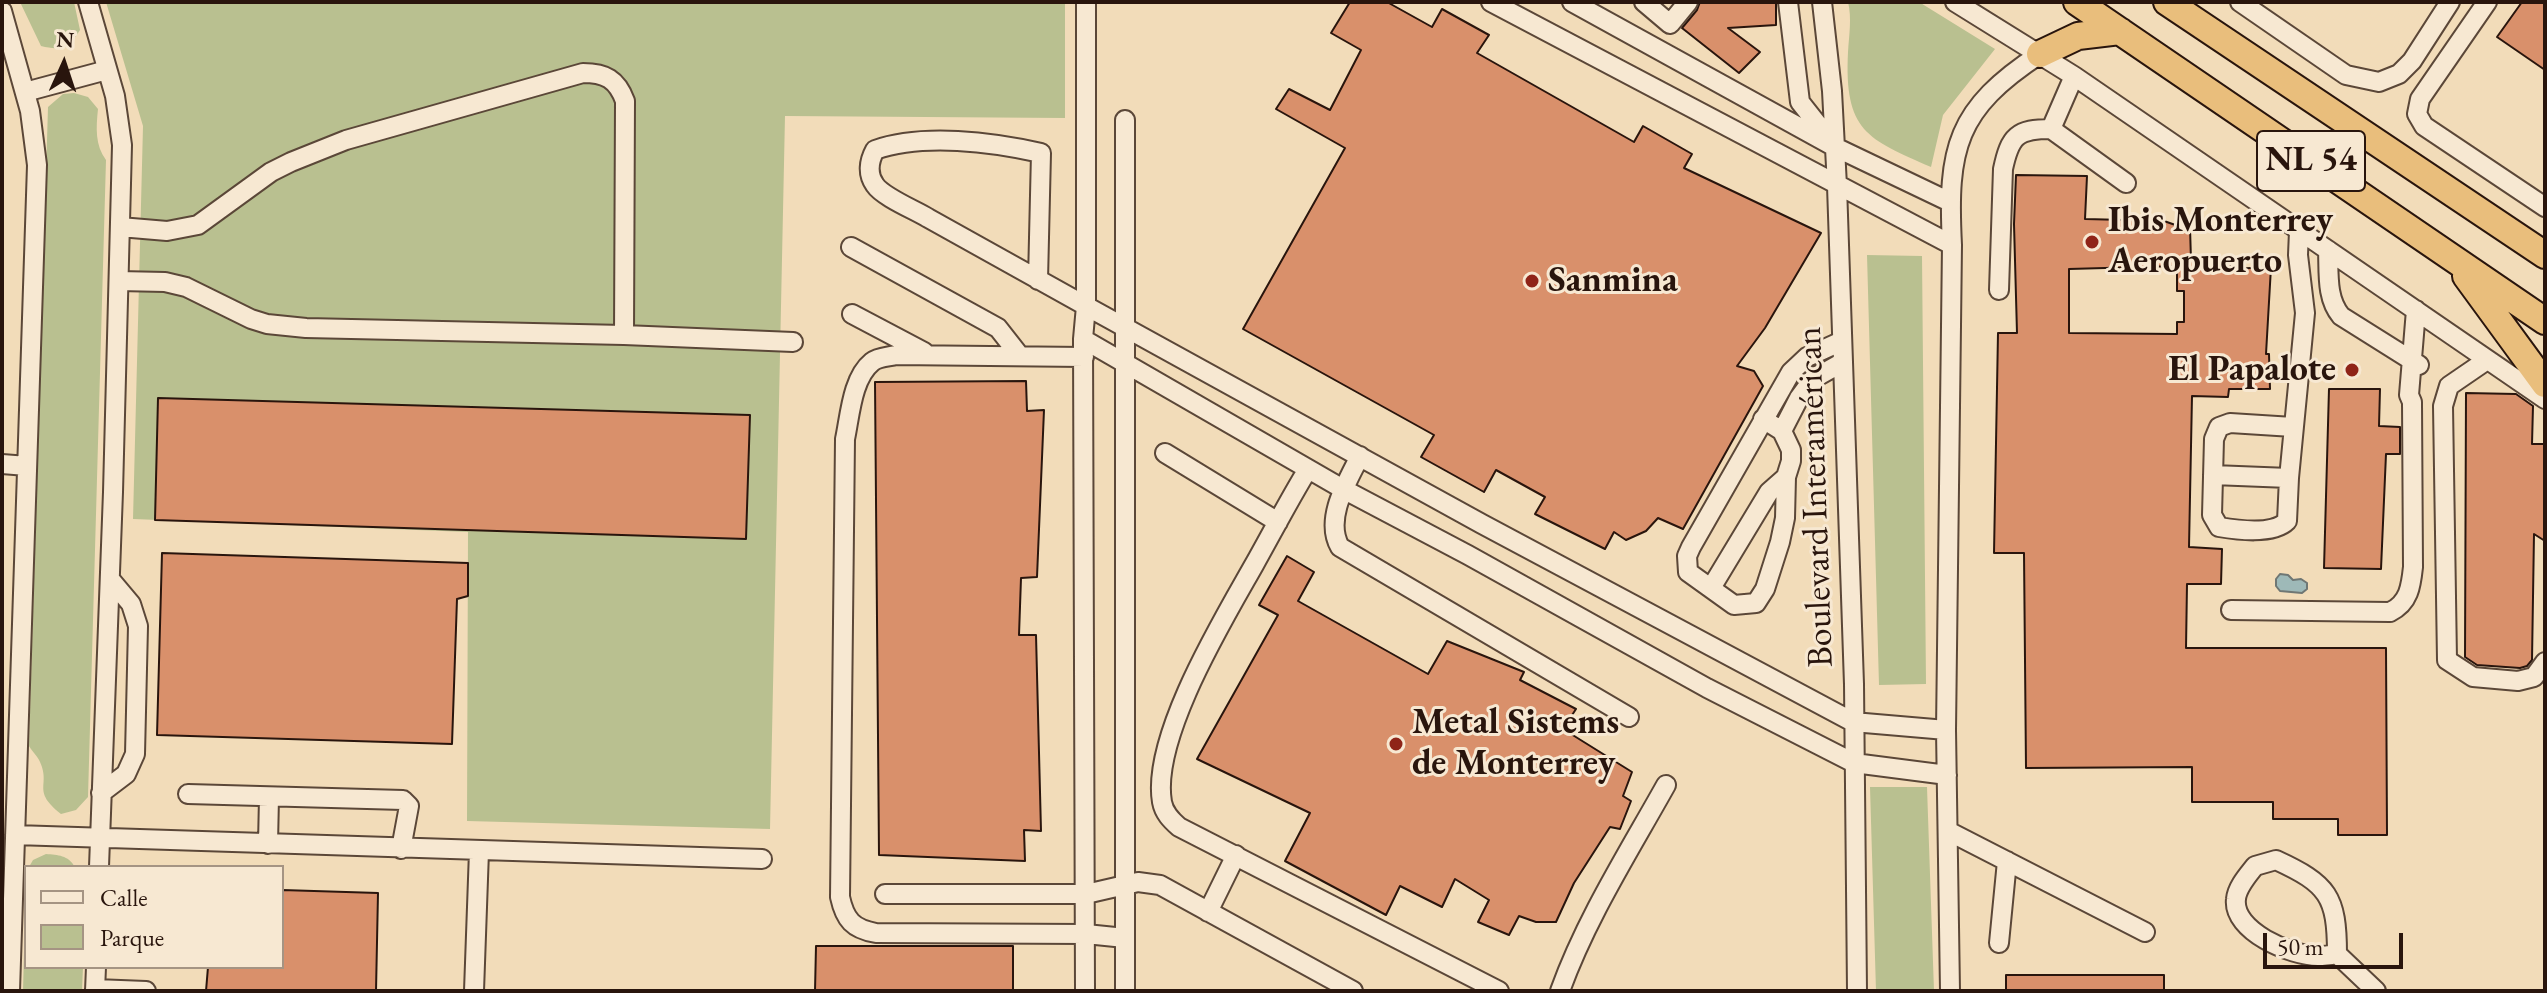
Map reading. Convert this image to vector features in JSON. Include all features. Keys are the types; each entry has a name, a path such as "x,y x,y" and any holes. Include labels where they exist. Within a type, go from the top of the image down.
{"highway":[{"name":"NL 54","path":"2077,2 2545,321"},
{"name":"NL 54","path":"2167,2 2545,255"},
{"path":"2040,54 2078,36 2120,31"},
{"path":"2455,260 2545,384"}],"street":[{"path":"88,2 120,122 119,281 99,865"},
{"path":"1085,991 1086,2"},
{"path":"1491,2 1952,245"},
{"path":"1572,2 1835,147 1950,202"},
{"path":"1644,2 1670,24 1688,2"},
{"path":"1788,2 1800,102 1835,147"},
{"name":"Boulevard Interamérican","path":"1822,2 1832,91 1837,186 1854,684 1857,991"},
{"path":"1955,2 2074,76 2545,399"},
{"path":"2190,2 2258,50 2292,85"},
{"path":"2240,2 2346,75 2379,82 2399,74 2412,61 2450,2"},
{"path":"2487,2 2420,99 2417,114 2424,126 2545,207"},
{"path":"2,11 36,138 37,165 10,991"},
{"path":"1644,82 1656,50"},
{"path":"1950,991 1946,730 1950,202 1961,134 1978,107 2006,76 2040,54"},
{"path":"25,92 107,70"},
{"path":"120,227 167,231 198,225 271,172 346,140 583,73 600,73 609,76 621,90 625,101 624,335"},
{"path":"2051,129 2074,76"},
{"path":"1125,120 1125,991"},
{"path":"1999,290 2003,169 2011,142 2019,133 2051,129 2126,183"},
{"path":"1038,280 1041,153 994,142 903,143 875,150 870,160 870,173 876,187 1038,280 1482,524 1853,722 1946,730"},
{"path":"2293,427 2230,423 2219,427 2214,439 2213,519 2219,527 2267,529 2287,521 2305,313 2298,255 2299,231"},
{"path":"851,247 998,328 1020,356"},
{"path":"2328,250 2330,298 2334,309 2415,364"},
{"path":"119,281 165,282 186,287 267,324 306,328 793,342"},
{"path":"2231,610 2390,612 2399,608 2409,591 2413,567 2412,402 2409,395 2419,313"},
{"path":"852,314 928,354"},
{"path":"1763,419 1782,431 1791,450 1786,477 1785,518 1760,598 1756,603 1734,605 1688,572 1687,556 1763,419 1797,363 1842,341"},
{"path":"1125,938 1086,934 876,933 862,931 850,924 843,912 840,897 840,815 845,439 851,407 865,369 874,360 896,355 928,354 1020,356 1084,348 1125,361 1343,489 1707,688 1854,763 1947,775"},
{"path":"2487,360 2449,386 2443,406 2447,660 2473,677 2518,681 2534,677 2545,662"},
{"path":"1782,431 1813,379 1843,362"},
{"path":"1165,453 1278,522"},
{"path":"1360,456 1343,489 1334,523 1335,537 1340,547 1629,717"},
{"path":"2,464 27,466"},
{"path":"1308,469 1203,656 1167,751 1162,802 1167,815 1179,827 1499,991"},
{"path":"2213,475 2289,478"},
{"path":"1711,588 1769,492 1786,477"},
{"path":"1468,555 1482,524"},
{"path":"101,793 132,766 135,739 138,626 131,604 110,579"},
{"path":"1560,991 1588,926 1666,785"},
{"path":"188,794 403,800 409,806 401,849"},
{"path":"268,844 269,797"},
{"path":"1948,831 2145,932"},
{"path":"15,835 762,859"},
{"path":"474,991 479,851"},
{"path":"1208,912 1236,855"},
{"path":"2337,954 2318,956 2288,951 2252,929 2237,914 2236,895 2255,866 2276,860 2318,883 2334,908 2337,954 2376,991"},
{"path":"1999,943 2007,861"},
{"path":"885,894 1086,894 1138,882 1160,885 1353,991"},
{"path":"96,969 95,990 146,991"}],"green space":[{"path":"20,2 74,2 80,30 64,47 41,46"},
{"path":"106,2 1065,2 1065,118 785,116 770,829 467,821 468,532 133,519 143,126"},
{"path":"1848,2 1919,2 1995,49 1943,115 1931,167 1876,139 1864,129 1856,116 1848,78"},
{"path":"63,94 88,97 98,109 98,142 106,160 88,797 76,810 61,814 44,793 43,770 29,746 48,107"},
{"path":"1867,255 1922,256 1926,684 1879,685"},
{"path":"1870,787 1927,787 1934,991 1876,991"},
{"path":"46,854 59,855 74,865 30,865 33,860"},
{"path":"24,951 24,969 83,969 82,991 23,991"}],"water":[{"path":"2280,574 2288,575 2293,580 2301,579 2307,583 2307,589 2302,593 2280,591 2276,579"}],"building":[{"name":"Sanmina","path":"1350,2 1387,2 1432,27 1442,9 1489,35 1477,53 1634,142 1643,126 1692,154 1684,168 1821,233 1765,328 1737,366 1754,371 1763,386 1683,529 1658,518 1646,531 1626,540 1614,532 1605,549 1535,514 1545,497 1496,470 1484,492 1421,457 1434,435 1243,329 1345,148 1276,109 1289,89 1330,110 1361,50 1331,33"},
{"path":"1700,2 1776,2 1776,25 1728,28 1760,52 1739,73 1682,28"},
{"path":"2522,2 2545,2 2545,70 2497,37"},
{"path":"2016,175 2087,176 2085,219 2164,221 2190,227 2191,261 2231,263 2231,269 2271,267 2266,354 2269,354 2270,389 2229,389 2228,397 2192,396 2189,547 2222,549 2221,584 2187,584 2186,648 2386,648 2387,835 2338,835 2338,819 2273,819 2273,802 2192,802 2192,767 2026,768 2024,553 1994,553 1998,333 2017,333","holes":["2177,266 2177,291 2184,291 2184,322 2177,322 2177,334 2069,333 2069,269"]},
{"path":"1026,381 1027,411 1044,410 1037,577 1021,578 1019,635 1036,635 1041,831 1024,830 1025,861 879,855 875,382"},
{"path":"2329,389 2380,389 2379,426 2400,427 2400,454 2386,454 2381,569 2324,568"},
{"path":"2466,393 2516,394 2533,406 2532,444 2545,444 2545,541 2534,534 2532,660 2520,668 2477,665 2465,657"},
{"path":"158,398 750,415 746,539 155,520"},
{"path":"162,553 468,563 468,596 457,599 452,744 157,735"},
{"name":"Metal Sistems de Monterrey","path":"1287,556 1314,572 1298,601 1428,674 1447,641 1524,672 1520,680 1576,709 1563,729 1632,772 1623,796 1631,801 1620,829 1610,827 1574,883 1556,922 1536,922 1519,916 1509,935 1478,922 1489,900 1455,879 1442,907 1400,886 1386,915 1285,861 1310,813 1197,759 1278,615 1259,605"},
{"path":"284,890 378,893 376,991 206,991 208,969 284,969"},
{"path":"816,946 1013,946 1013,991 815,991"},
{"path":"2006,975 2164,975 2164,991 2006,991"}],"place":[{"name":"Ibis Monterrey Aeropuerto","path":"2092,242"},
{"name":"Sanmina","path":"1532,281"},
{"name":"El Papalote","path":"2352,370"},
{"name":"Metal Sistems de Monterrey","path":"1396,744"}]}
